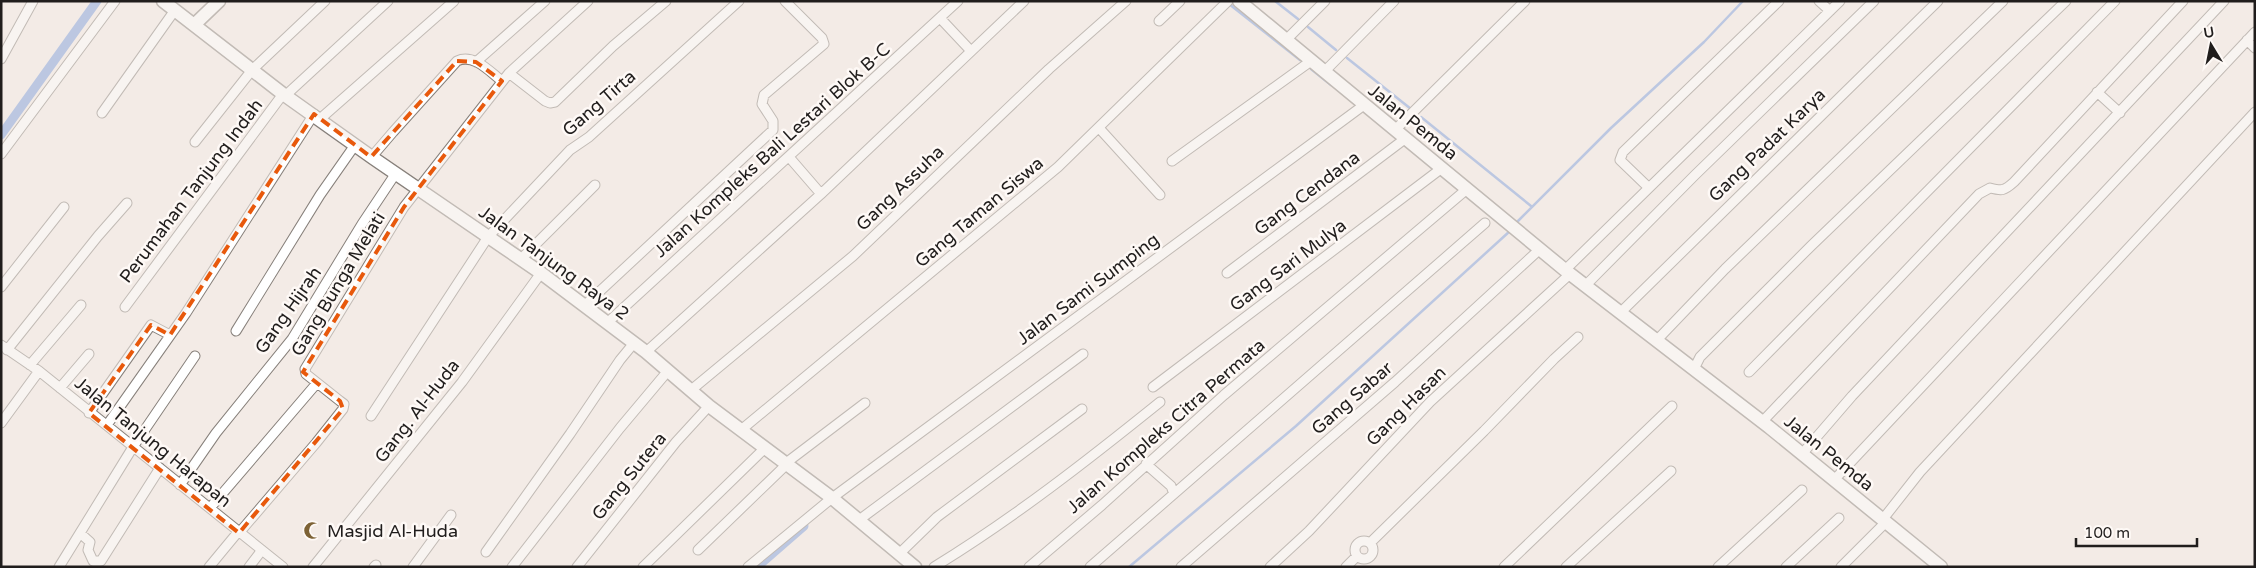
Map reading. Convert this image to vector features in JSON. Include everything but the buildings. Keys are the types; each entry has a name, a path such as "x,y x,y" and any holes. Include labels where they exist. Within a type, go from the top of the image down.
{"street":[{"path":"1,59 33,1"},
{"path":"1,154 115,1"},
{"name":"Jalan Tanjung Raya 2","path":"163,1 285,95 541,273 646,352 690,391 832,498 915,567"},
{"path":"195,24 219,1"},
{"path":"195,142 252,70 325,1"},
{"name":"Perumahan Tanjung Indah","path":"125,307 285,95 388,1"},
{"path":"107,425 317,117 454,1"},
{"path":"476,62 544,1"},
{"path":"419,189 509,72 588,1"},
{"path":"509,72 545,101 554,102 666,1"},
{"name":"Gang Tirta","path":"372,416 488,237 570,150 589,137 739,1"},
{"path":"584,306 773,130 773,121 762,104 764,95 824,44 822,38 785,1"},
{"name":"Jalan Kompleks Bali Lestari Blok B-C","path":"607,323 958,1"},
{"path":"646,352 821,194 1024,1"},
{"name":"Gang Assuha","path":"690,391 853,256 1049,69 1126,1"},
{"path":"1159,21 1180,1"},
{"path":"1287,39 1325,1"},
{"path":"1324,72 1394,1"},
{"path":"1396,129 1525,1"},
{"path":"1648,188 1620,160 1622,152 1779,1"},
{"path":"1819,1 1830,11"},
{"name":"Gang Hasan","path":"1270,567 1309,531 1430,402 1567,272 1648,188 1840,1"},
{"path":"1585,286 1695,175 1874,1"},
{"name":"Gang Padat Karya","path":"1620,313 1709,223 1938,1"},
{"path":"1657,340 1725,270 2004,1"},
{"path":"1694,369 1700,357 1805,252 2066,1"},
{"path":"1749,372 2115,1"},
{"path":"1762,422 1979,194 1990,188 2000,192 2005,190 2183,1"},
{"path":"1802,454 1852,396 2224,1"},
{"name":"Jalan Pemda","path":"1230,2 1287,39 1324,72 1396,129 1567,272 1762,422 1941,567"},
{"name":"Gang Taman Siswa","path":"741,430 1026,195 1230,2"},
{"path":"102,113 175,10"},
{"path":"940,18 971,51"},
{"path":"1834,480 2255,32"},
{"path":"2247,40 2255,48"},
{"path":"373,158 393,132 457,62 466,59 476,62 502,81"},
{"path":"1172,161 1311,61"},
{"path":"2097,92 2120,113"},
{"name":"Jalan Sami Sumping","path":"748,567 832,498 1364,105"},
{"path":"1841,567 1884,520 1920,472 2255,112"},
{"path":"1099,128 1160,195"},
{"name":"Gang Cendana","path":"1227,273 1406,138"},
{"path":"236,331 320,195 355,145"},
{"path":"789,157 821,194"},
{"name":"Gang Sari Mulya","path":"1153,387 1442,168"},
{"name":"Gang Hijrah","path":"180,485 216,433 292,339 396,173"},
{"path":"521,260 594,185"},
{"name":"Gang Bunga Melati","path":"210,508 317,383 306,374 305,369 404,207 419,189"},
{"name":"Jalan Kompleks Citra Permata","path":"1029,567 1324,310 1467,189"},
{"path":"3,349 127,203"},
{"path":"1,288 64,207"},
{"path":"1090,567 1485,222"},
{"name":"Gang Sabar","path":"1182,567 1395,382 1540,249"},
{"name":"Gang. Al-Huda","path":"313,567 457,388 541,273"},
{"path":"30,365 81,305"},
{"path":"89,413 151,325 170,335"},
{"path":"1346,567 1357,556 1360,559 1369,558 1374,551 1370,543 1578,337"},
{"path":"486,552 620,360 634,343"},
{"name":"Jalan Tanjung Harapan","path":"3,349 30,365 60,388 283,567"},
{"path":"60,388 89,354"},
{"path":"859,520 1083,354"},
{"path":"59,567 133,447 195,356"},
{"path":"1,422 39,372"},
{"path":"512,567 614,436 667,372"},
{"path":"209,567 316,444 343,409 344,404 317,383"},
{"path":"934,567 978,540 1160,402"},
{"path":"698,550 787,464 865,403"},
{"name":"Gang Sutera","path":"577,567 676,442 709,406"},
{"path":"1504,567 1672,406"},
{"path":"899,554 937,517 1082,409"},
{"path":"643,567 765,448"},
{"path":"1146,464 1172,486 1174,494"},
{"path":"80,533 90,541 88,550 93,560 101,561 160,468"},
{"path":"1566,567 1671,471"},
{"path":"1718,567 1802,490"},
{"path":"413,567 451,515"},
{"path":"1786,567 1839,518"},
{"path":"249,567 262,550"}],"highlighted area":[{"path":"457,61 476,62 502,81 404,207 303,372 340,401 343,409 239,533 89,413 151,325 170,335 314,114 371,157"}],"waterway":[{"path":"1,135 97,1"},
{"path":"1275,1 1298,19"},
{"path":"1518,221 1611,128 1704,42 1743,1"},
{"path":"1229,4 1300,60"},
{"path":"1308,27 1336,50"},
{"path":"1347,58 1411,109"},
{"path":"1311,69 1331,85"},
{"path":"1421,117 1531,206"},
{"path":"1129,567 1296,426 1510,231"},
{"path":"757,567 804,526"}],"place":[{"name":"Masjid Al-Huda","path":"313,531"}]}
